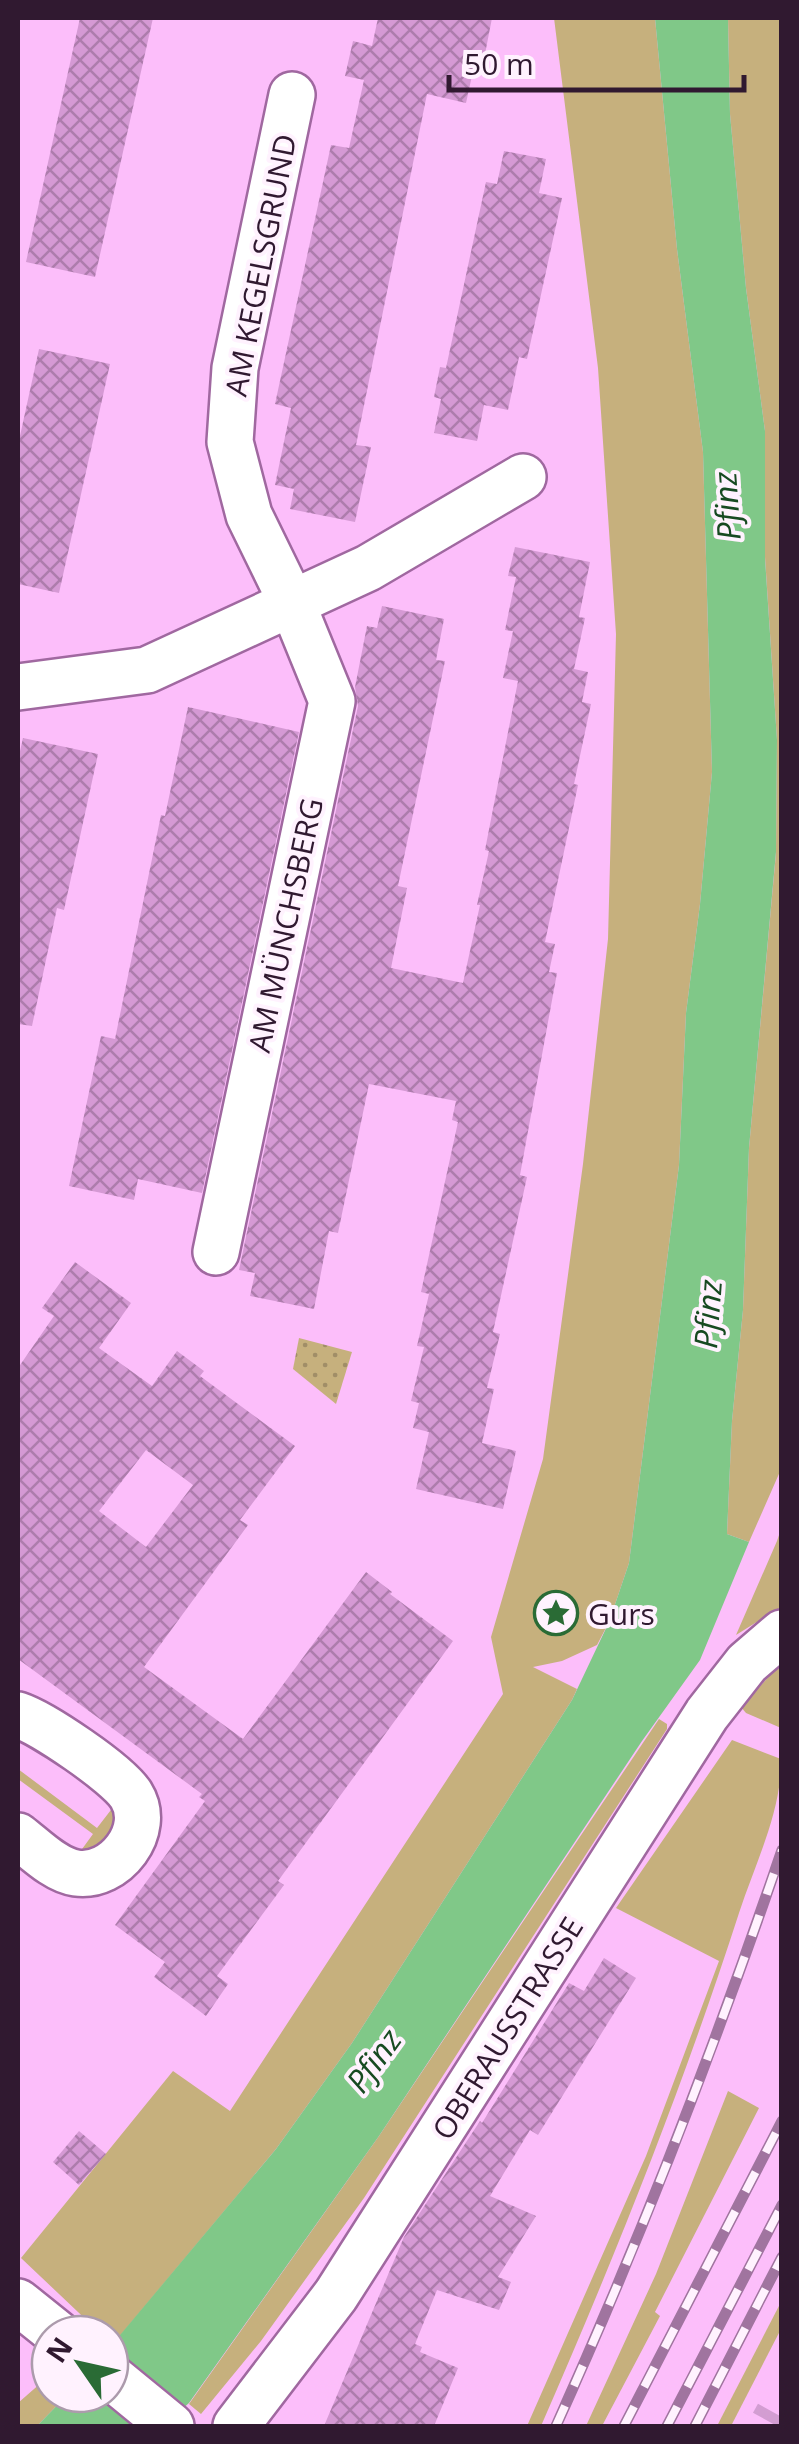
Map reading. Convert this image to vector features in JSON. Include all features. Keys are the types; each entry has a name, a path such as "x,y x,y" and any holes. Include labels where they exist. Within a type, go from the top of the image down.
{"street":[{"name":"AM KEGELSGRUND","path":"292,95 236,368 230,442 249,515 292,603"},
{"path":"18,687 148,670 368,568 523,477"},
{"name":"AM MÜNCHSBERG","path":"216,1252 332,701 292,603"},
{"name":"OBERAUSSTRASSE","path":"236,2426 345,2281 706,1714 747,1663 782,1633"},
{"path":"18,1716 37,1722 120,1783 132,1797 138,1817 136,1835 117,1860 98,1873 75,1873 56,1865 18,1836"},
{"path":"130,2392 171,2426"}],"shaded area":[{"path":"554,18 655,18 677,249 703,452 712,772 686,1013 679,1165 629,1563 597,1645 562,1661 533,1667 577,1689 572,1700 352,2043 276,2149 130,2324 130,2314 80,2314 21,2258 173,2071 230,2111 503,1694 491,1637 543,1459 583,1164 608,939 616,634 598,368"},
{"path":"728,18 781,18 782,1467 749,1542 727,1534 732,1421 743,1310 749,1148 776,853 777,740 765,557 765,431 746,288 730,114"},
{"path":"299,1338 352,1352 336,1404 293,1369"},
{"path":"781,1529 781,1607 736,1635 777,1541"},
{"path":"781,1663 781,1728 741,1707"},
{"path":"659,1719 667,1724 667,1729 364,2198 261,2341 201,2414 189,2404 379,2136"},
{"path":"732,1740 781,1759 772,1818 695,2043 621,2236 541,2426 527,2426 646,2156 719,1961 616,1908"},
{"path":"18,1769 97,1828 114,1806 118,1809 113,1842 77,1856 93,1834 18,1779"},
{"path":"728,2091 759,2108 655,2312 660,2316 602,2426 586,2426 656,2274"},
{"path":"781,2302 781,2329 731,2426 717,2426"},
{"path":"30,2392 30,2414 49,2414 37,2426 18,2426 18,2403"}],"water":[{"name":"Pfinz","path":"655,18 728,18 730,114 746,288 765,431 765,558 777,740 776,852 749,1148 743,1310 732,1421 727,1534 749,1542 700,1660 379,2136 189,2403 163,2426 37,2426 49,2414 130,2414 130,2323 276,2149 352,2043 572,1700 609,1622 629,1563 679,1165 686,1013 712,772 703,452 677,249"}],"building":[{"path":"80,18 153,18 95,277 26,262"},
{"path":"378,18 492,18 485,54 477,53 466,103 427,94 356,445 371,447 355,522 290,509 294,489 275,485 291,408 275,404 331,145 349,148 364,80 345,76 353,41 372,46"},
{"path":"504,151 546,159 539,193 562,198 527,359 519,357 508,410 484,405 477,441 434,433 441,399 434,397 440,367 446,368 486,182 497,184"},
{"path":"39,349 110,364 59,593 18,584 18,445"},
{"path":"515,547 590,562 579,617 585,618 574,669 588,672 582,702 591,704 545,942 555,944 549,972 557,973 520,1175 527,1177 493,1332 500,1334 487,1388 494,1389 482,1443 516,1451 503,1509 416,1489 429,1432 413,1428 419,1403 411,1401 424,1347 417,1346 429,1294 421,1292 458,1122 452,1120 456,1101 369,1084 338,1233 329,1231 314,1309 250,1296 255,1273 239,1270 358,706 355,687 367,626 377,628 382,606 444,619 436,660 445,661 398,886 407,888 391,968 463,983 518,681 503,678 513,631 505,630 516,577 508,576"},
{"path":"188,707 299,732 202,1193 138,1179 134,1200 69,1186 101,1036 115,1039 161,815 165,816"},
{"path":"23,738 98,754 64,910 57,908 32,1026 18,1024 18,760"},
{"path":"75,1262 131,1303 99,1348 152,1386 177,1351 204,1371 200,1376 295,1446 240,1520 248,1525 144,1667 243,1739 366,1572 453,1641 278,1881 284,1885 217,1976 228,1984 206,2016 154,1977 165,1962 115,1925 205,1801 199,1797 202,1794 18,1659 18,1368 54,1316 42,1308","holes":["146,1450 193,1485 146,1547 99,1511"]},
{"path":"604,1958 636,1978 538,2135 530,2130 490,2196 536,2216 498,2277 511,2282 499,2310 437,2290 415,2344 422,2347 420,2352 458,2368 434,2426 324,2426 404,2237 482,2123 569,1983 584,1991"},
{"path":"79,2131 106,2154 79,2185 53,2162"}],"tunnel":[{"path":"777,2426 782,2417"}],"railway":[{"path":"556,2426 676,2141 782,1850"},
{"path":"624,2426 782,2121"},
{"path":"667,2426 782,2205"},
{"path":"695,2426 782,2257"}],"place":[{"name":"Gurs","path":"556,1613"}]}
